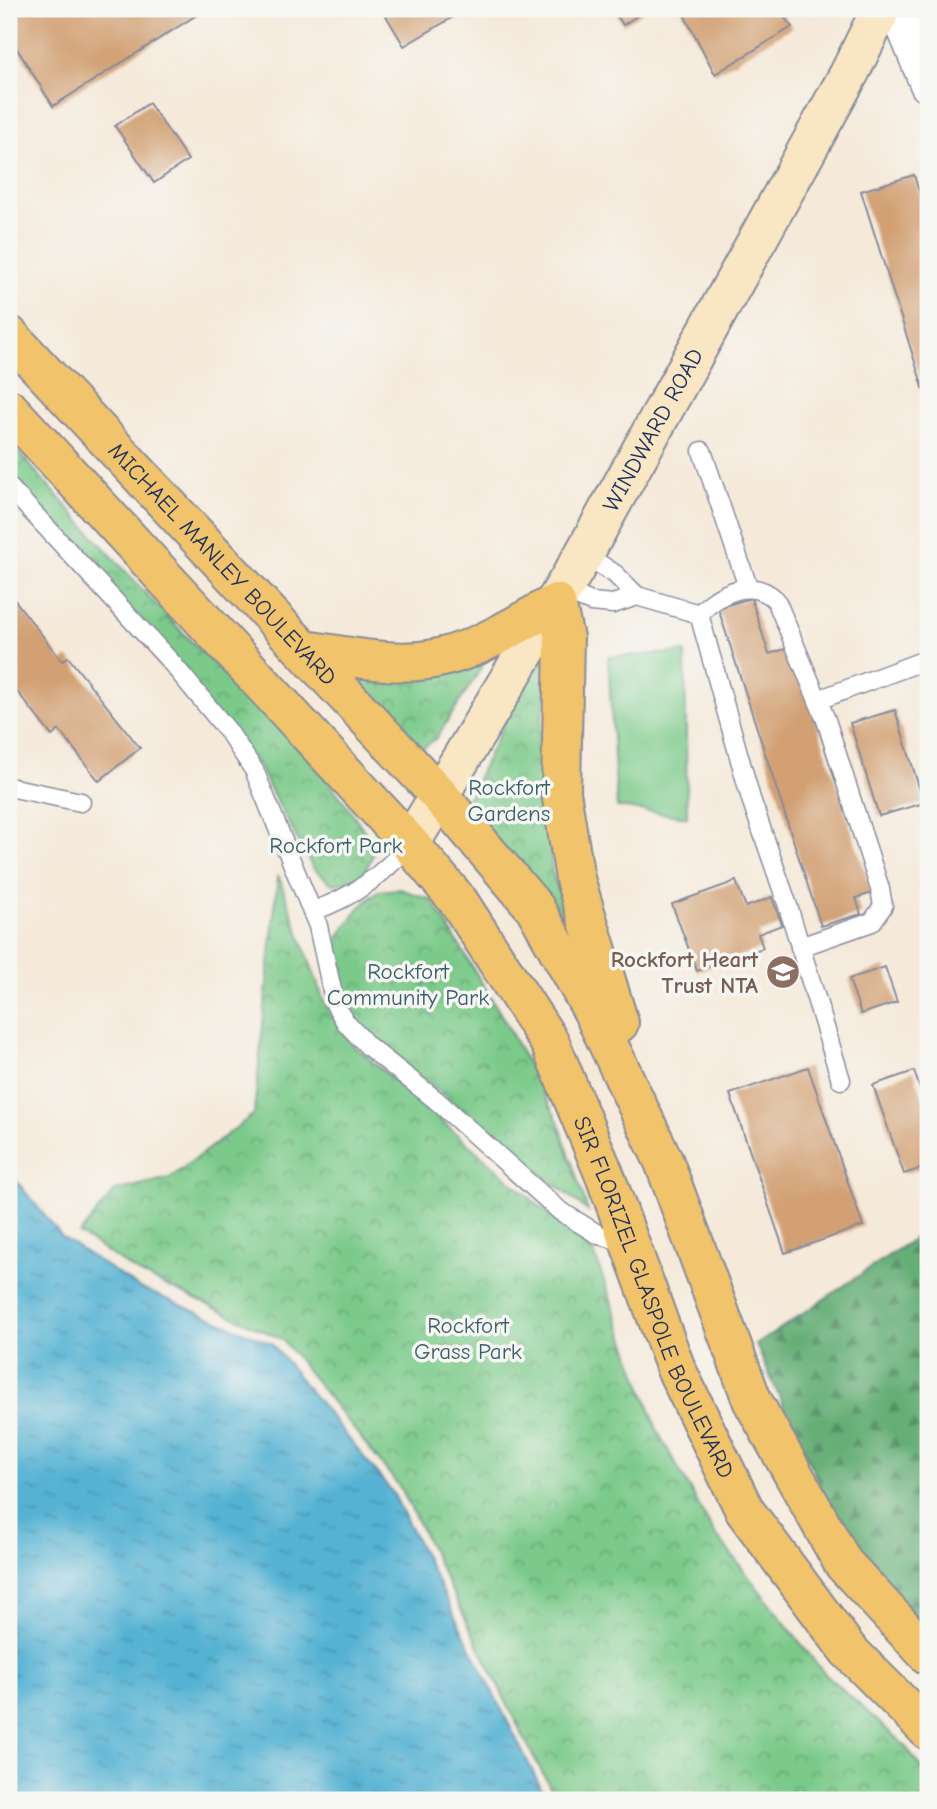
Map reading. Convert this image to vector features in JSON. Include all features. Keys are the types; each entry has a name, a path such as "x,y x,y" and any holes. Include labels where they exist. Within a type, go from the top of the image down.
{"highway":[{"name":"MICHAEL MANLEY BOULEVARD","path":"9,335 438,794"},
{"path":"9,409 410,844"},
{"path":"304,650 379,660 426,660 461,652 560,596 564,638 561,792 575,879 664,1162 752,1400 843,1563 928,1655"},
{"path":"438,794 535,908 593,1012 664,1162"},
{"name":"SIR FLORIZEL GLASPOLE BOULEVARD","path":"410,844 459,902 550,1043 630,1243 676,1369 745,1511 848,1650 928,1730"}],"main road":[{"name":"WINDWARD ROAD","path":"410,844 584,554 835,98 881,9"}],"street":[{"path":"897,9 928,85"}],"lane":[{"path":"702,451 748,587"},
{"path":"9,487 171,662 228,731 254,770 313,911 335,1004 346,1023 560,1211 599,1235 630,1243"},
{"path":"584,554 615,574 637,596 699,614"},
{"path":"699,614 718,599 748,587 765,590 776,600 818,700 880,889 883,906 873,922 800,947"},
{"path":"560,596 612,604 637,596"},
{"path":"699,614 751,799 841,1080"},
{"path":"818,700 928,659"},
{"path":"9,787 81,802"},
{"path":"313,911 340,902 366,888 410,844"}],"green space":[{"name":"Rockfort Park","path":"9,442 146,594 292,741 339,795 375,850 361,880 332,884 313,868 258,766 9,470"},
{"name":"Rockfort Gardens","path":"556,632 540,730 552,872 598,997 465,804 527,676"},
{"path":"496,645 437,737 420,751 325,661"},
{"path":"685,652 687,817 617,807 608,657"},
{"name":"Rockfort Grass Park","path":"278,875 325,1004 350,1042 594,1253 658,1432 713,1531 824,1673 903,1744 928,1774 928,1800 557,1800 402,1490 282,1339 141,1274 79,1234 115,1191 170,1178 254,1114"},
{"name":"Rockfort Community Park","path":"400,889 432,900 503,1018 558,1121 588,1211 360,1028 345,1007 338,974 338,938 359,908 378,891"},
{"path":"928,1229 928,1629 895,1596 838,1526 756,1345"}],"water":[{"path":"9,1172 62,1237 138,1287 271,1343 393,1493 547,1800 9,1800"}],"building":[{"path":"9,9 206,9 53,106 9,36"},
{"path":"382,9 467,9 404,46"},
{"path":"613,9 647,9 623,25"},
{"path":"681,9 796,9 784,17 792,27 715,74"},
{"path":"149,103 188,160 154,183 115,126"},
{"path":"914,175 928,222 928,392 925,394 861,191"},
{"path":"751,598 769,654 792,647 872,893 856,898 861,914 821,926 718,608"},
{"path":"14,599 62,661 68,657 140,748 99,781 59,730 52,736 9,681 9,603"},
{"path":"895,710 924,803 879,816 850,723"},
{"path":"736,881 746,907 772,897 782,925 758,934 763,948 697,971 672,904"},
{"path":"885,967 897,1002 861,1014 849,979"},
{"path":"808,1067 863,1226 785,1253 730,1094"},
{"path":"914,1071 928,1113 928,1166 904,1174 873,1085"}],"place":[{"name":"Rockfort Heart Trust NTA","path":"783,972"}]}
